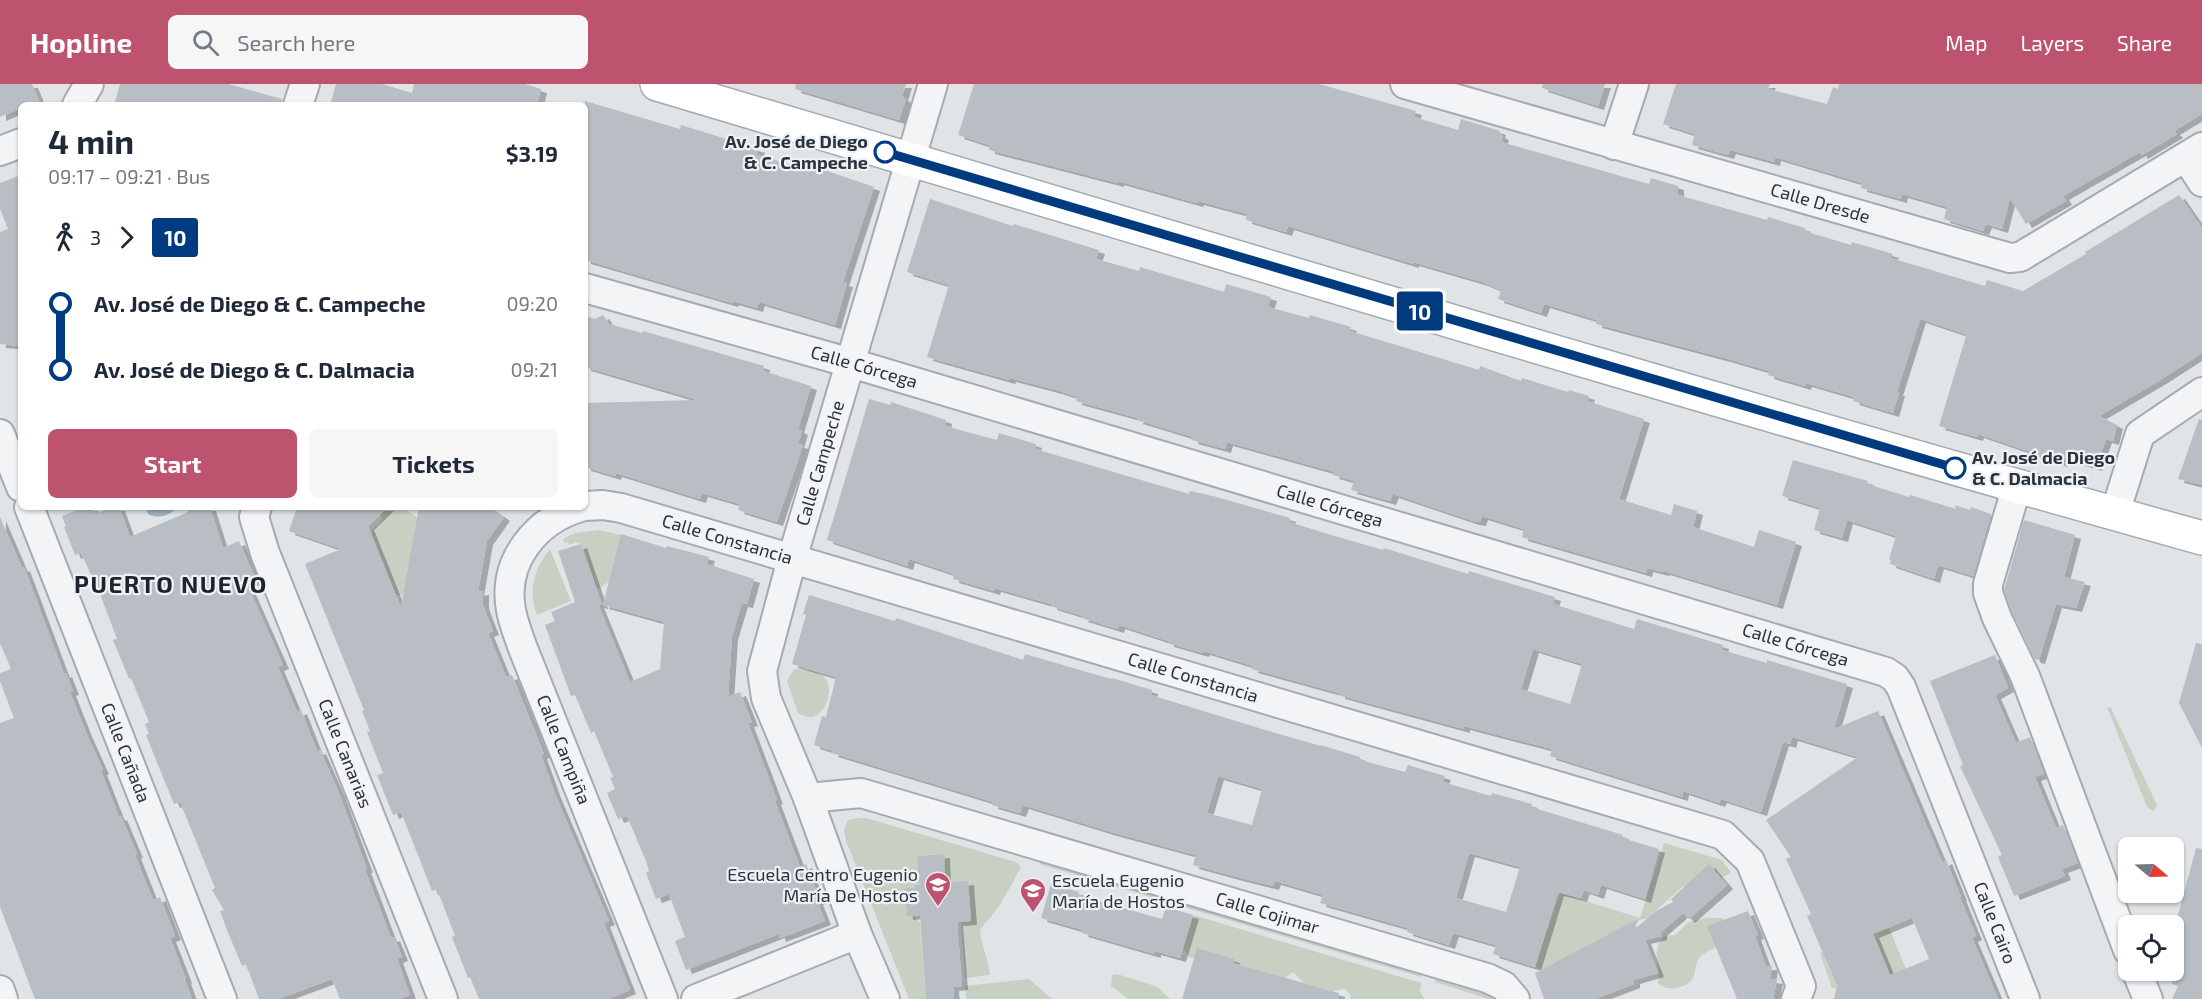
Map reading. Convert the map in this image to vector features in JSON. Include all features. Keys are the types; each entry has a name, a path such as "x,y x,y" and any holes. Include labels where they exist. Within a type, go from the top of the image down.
{"main road":[{"path":"657,84 2017,486 2202,538"}],"street":[{"path":"79,102 89,84"},
{"path":"299,102 305,84"},
{"name":"Calle Campeche","path":"885,999 857,934 808,798 766,698 762,671 792,559 933,84"},
{"name":"Calle Dresde","path":"1406,84 2010,258 2020,257 2194,152 2202,182"},
{"path":"1614,145 1634,84"},
{"path":"0,151 18,144"},
{"name":"Calle Córcega","path":"588,289 851,363 1886,672 1895,678 1900,687 1964,847"},
{"path":"2115,513 2140,434 2202,392"},
{"path":"7,442 18,477"},
{"path":"2017,486 1988,584 1988,593 1997,618 2025,676 2118,923"},
{"name":"Calle Constancia","path":"588,507 603,505 621,508 1723,835 1750,861 1801,986 1796,999"},
{"name":"Calle Cañada","path":"30,510 222,999"},
{"name":"Calle Canarias","path":"256,510 254,517 265,553 443,999"},
{"name":"Calle Campiña","path":"574,510 533,534 521,552 513,570 510,608 522,646 663,999"},
{"name":"Calle Cojimar","path":"808,798 861,793 1487,978 1504,986 1515,997"},
{"name":"Calle Cairo","path":"1964,847 2025,999"},
{"path":"696,999 857,934"},
{"path":"2141,981 2148,999"},
{"path":"0,990 3,999"}],"green space":[{"path":"376,510 407,510 434,530 430,593 396,595 394,592 371,531 383,519"},
{"path":"599,530 621,535 609,582 597,589 581,544 577,542 569,545 568,542 564,543 563,539 575,533"},
{"path":"550,549 571,601 537,615 533,598 534,580 544,556"},
{"path":"794,669 817,673 827,680 829,692 826,705 812,717 798,713 787,681"},
{"path":"2107,707 2111,708 2157,805 2154,811 2147,807"},
{"path":"866,818 1016,862 1021,867 1000,905 980,930 990,975 965,978 961,922 971,921 945,883 943,854 917,856 919,885 916,885 916,888 905,888 914,915 920,923 926,999 909,999 846,841 844,830 848,820"},
{"path":"1664,843 1722,860 1731,873 1721,878 1682,887 1651,915 1654,918 1642,919 1541,970 1535,966 1560,893 1640,918"},
{"path":"1048,857 1423,970 1421,977 1039,864"},
{"path":"1871,883 1918,999 1873,971 1886,965 1874,936 1824,957 1838,989 1832,988 1820,953 1859,936"},
{"path":"1193,915 1421,983 1420,992 1425,999 1350,999 1351,996 1345,989 1331,991 1304,983 1293,972 1285,978 1240,965 1189,957 1183,948"},
{"path":"1707,918 1723,918 1724,920 1716,947 1703,954 1697,961 1693,979 1689,983 1673,988 1660,985 1658,983 1657,953 1664,936 1675,935 1689,922"},
{"path":"1437,973 1501,999 1488,999 1435,982"},
{"path":"1117,974 1158,987 1170,999 1128,999 1111,986 1112,975"},
{"path":"1029,979 1052,999 966,999 965,986"}],"water":[{"path":"147,510 174,510 160,517 148,514"}],"building":[{"path":"0,84 32,84 39,101 18,102 18,109 0,117"},
{"path":"120,84 228,84 282,99 282,102 115,102"},
{"path":"336,84 382,84 412,93 414,84 525,84 541,89 538,102 331,102"},
{"path":"796,84 906,84 902,97 906,99 899,120 795,89"},
{"path":"974,84 1319,84 1416,111 1414,117 1458,130 1461,119 1500,131 1499,134 1503,136 1501,142 1649,184 1651,178 1678,186 1678,195 1767,220 1768,217 1851,245 1852,242 1893,254 1891,258 1985,286 1987,280 2023,291 2179,195 2202,228 2202,353 2099,416 2117,425 2113,441 2106,439 2096,467 2063,457 2062,463 1978,434 1977,437 1939,426 1965,334 1920,319 1897,392 1899,392 1893,413 1853,401 1854,397 1806,383 1805,386 1768,375 1769,371 1596,324 1597,320 1544,304 1541,313 1498,299 1501,290 1482,282 1413,262 1413,264 1288,226 1286,232 1246,220 1247,214 989,150 989,145 958,135"},
{"path":"1543,84 1605,84 1598,106 1542,88"},
{"path":"1676,84 1770,84 1768,89 1827,104 1833,87 1838,89 1839,84 2202,84 2202,114 2174,131 2177,134 2142,155 2140,152 2063,196 2066,201 2026,224 2010,198 2002,229 1986,224 1983,231 1944,219 1947,207 1902,194 1901,199 1861,188 1862,183 1775,157 1774,162 1730,150 1728,155 1692,145 1695,134 1663,124"},
{"path":"585,101 680,129 681,125 759,149 757,155 806,169 807,164 874,187 843,282 847,283 835,325 759,302 757,308 733,301 732,303 588,261 588,102"},
{"path":"18,176 18,346 0,344 0,232 8,229 0,209 0,183"},
{"path":"930,199 1013,226 1014,224 1099,250 1096,259 1139,271 1140,267 1224,292 1226,284 1271,297 1268,307 1309,318 1310,315 1351,327 1350,331 1479,370 1480,366 1521,381 1522,378 1568,392 1569,390 1589,396 1587,401 1644,419 1619,499 1671,515 1674,504 1697,511 1693,527 1754,547 1759,530 1796,542 1777,605 1664,571 1647,568 1646,573 1522,537 1524,529 1482,516 1480,522 1473,521 1393,494 1390,501 1351,490 1354,481 1333,475 1334,472 1227,442 1225,449 1192,440 1193,437 1137,420 1138,418 1076,401 1077,397 1056,390 1010,378 1009,380 927,357 949,285 907,272"},
{"path":"603,315 609,324 642,333 643,331 764,366 763,371 811,386 798,429 802,431 798,444 803,445 777,522 738,510 740,504 702,493 700,499 616,473 615,476 588,468 588,403 698,400 588,368 588,317 595,319"},
{"path":"869,399 890,405 891,402 946,420 945,426 997,440 999,433 1036,444 1035,449 1189,494 1190,491 1213,496 1290,518 1289,522 1338,537 1383,550 1384,548 1468,574 1469,571 1555,597 1553,604 1634,629 1637,619 1723,645 1722,650 1767,663 1767,660 1847,684 1834,729 1878,711 1942,862 1946,860 1976,936 1972,938 1998,999 1834,999 1837,986 1807,916 1811,914 1786,859 1791,857 1766,820 1858,757 1792,737 1790,744 1783,742 1761,812 1721,799 1719,803 1683,791 1682,797 1550,756 1552,749 1464,726 1464,729 1339,695 1339,693 1252,669 1253,666 1204,651 1203,653 1168,643 1168,641 1119,625 1118,629 1082,618 1083,616 1051,606 1051,604 953,579 954,574 909,559 907,566 827,540","holes":["1533,649 1582,664 1570,704 1521,689","1912,918 1929,959 1890,975 1873,934"]},
{"path":"2199,419 2202,420 2202,485 2178,479"},
{"path":"1793,460 1868,481 1867,484 1909,497 1910,495 1956,509 1955,505 1970,510 1971,507 1991,514 1973,576 1938,565 1934,579 1890,564 1889,559 1896,536 1847,520 1842,538 1814,530 1820,508 1782,496"},
{"path":"77,510 93,510 95,514 105,510 120,510 130,537 188,512 188,510 211,510 223,548 239,541 256,580 247,584 283,665 278,667 297,712 301,710 317,751 320,750 339,793 391,938 394,937 402,957 397,959 410,995 399,999 340,999 332,979 278,999 259,999 246,964 242,966 227,930 220,911 224,910 212,890 215,888 180,802 174,804 146,735 149,734 145,724 149,722 113,640 117,639 100,594 81,553 75,555 62,516"},
{"path":"296,510 385,510 368,526 401,608 418,510 494,510 504,517 487,541 478,592 483,591 483,605 493,631 488,633 506,677 512,675 544,754 541,755 555,794 609,921 604,923 630,990 608,999 479,999 452,937 455,936 437,889 432,891 401,812 393,815 377,775 383,773 367,732 370,731 362,711 364,710 305,564 341,549 289,531"},
{"path":"0,517 22,568 24,567 64,674 66,673 73,691 70,692 103,770 101,771 119,817 121,816 137,854 135,855 153,900 160,897 175,936 170,938 192,999 35,999 0,907 0,723 14,718 0,681 0,673 11,669 0,643"},
{"path":"2024,520 2075,535 2064,577 2085,582 2076,608 2056,604 2039,660 2035,659 2004,590"},
{"path":"621,534 666,548 667,546 709,557 707,564 754,579 747,604 742,603 732,636 728,697 740,692 752,722 748,723 777,800 775,801 800,867 806,864 820,900 817,901 825,921 780,938 779,934 686,970 675,941 685,937 669,894 656,899 646,873 649,871 646,861 627,816 618,819 607,793 615,789 610,778 613,777 594,731 591,733 575,695 571,696 545,625 555,621 551,612 575,602 558,551 581,544 602,605 598,604 630,682 660,669 664,622 603,605"},
{"path":"809,595 895,621 896,618 1023,660 1025,654 1112,678 1152,690 1151,695 1360,757 1360,760 1405,772 1408,765 1445,776 1443,782 1491,796 1492,793 1532,804 1531,807 1623,835 1622,838 1659,849 1645,899 1601,885 1598,895 1584,890 1581,898 1558,892 1535,967 1493,954 1496,945 1453,933 1449,945 1407,932 1408,928 1320,903 1323,895 1275,881 1273,886 1193,865 1196,855 1023,805 1020,813 992,805 993,802 832,753 833,751 814,745 822,716 826,717 836,677 792,664 806,615 803,614","holes":["1218,776 1262,789 1252,825 1207,813","1469,853 1520,867 1506,912 1456,898"]},
{"path":"2196,643 2202,644 2202,748 2179,703"},
{"path":"1995,655 2008,688 1995,695 2016,743 2030,737 2044,774 2035,777 2056,828 2063,825 2078,863 2062,869 2065,876 2014,896 1998,857 2002,855 1960,766 1963,765 1930,681"},
{"path":"2196,848 2202,849 2202,999 2172,999 2178,986 2172,984 2172,981 2184,981 2184,915 2178,915 2181,903 2184,903 2184,893"},
{"path":"944,854 945,883 968,881 971,921 957,922 962,986 953,987 954,999 926,999 920,915 907,916 905,888 916,888 915,885 919,885 917,856"},
{"path":"1709,864 1727,885 1689,919 1683,913 1661,932 1661,936 1645,940 1658,973 1634,980 1634,984 1595,999 1544,999 1535,973 1638,919 1635,929 1656,911 1673,902 1671,899"},
{"path":"1051,884 1079,892 1078,895 1162,919 1166,907 1193,915 1180,958 1155,951 1155,954 1082,933 1083,930 1041,918"},
{"path":"1748,911 1758,935 1755,936 1766,966 1772,966 1770,979 1777,980 1773,999 1737,999 1707,926"},
{"path":"1197,948 1234,959 1233,963 1339,993 1339,999 1182,999"}],"bus line":[{"name":"10","path":"885,152 1955,468"}],"place":[{"name":"Av. José de Diego & C. Campeche","path":"885,152"},
{"name":"Av. José de Diego & C. Dalmacia","path":"1955,468"},
{"name":"Escuela Centro Eugenio María De Hostos","path":"938,908"},
{"name":"Escuela Eugenio María de Hostos","path":"1033,914"}],"district":[{"name":"PUERTO NUEVO","path":"171,585"}]}
